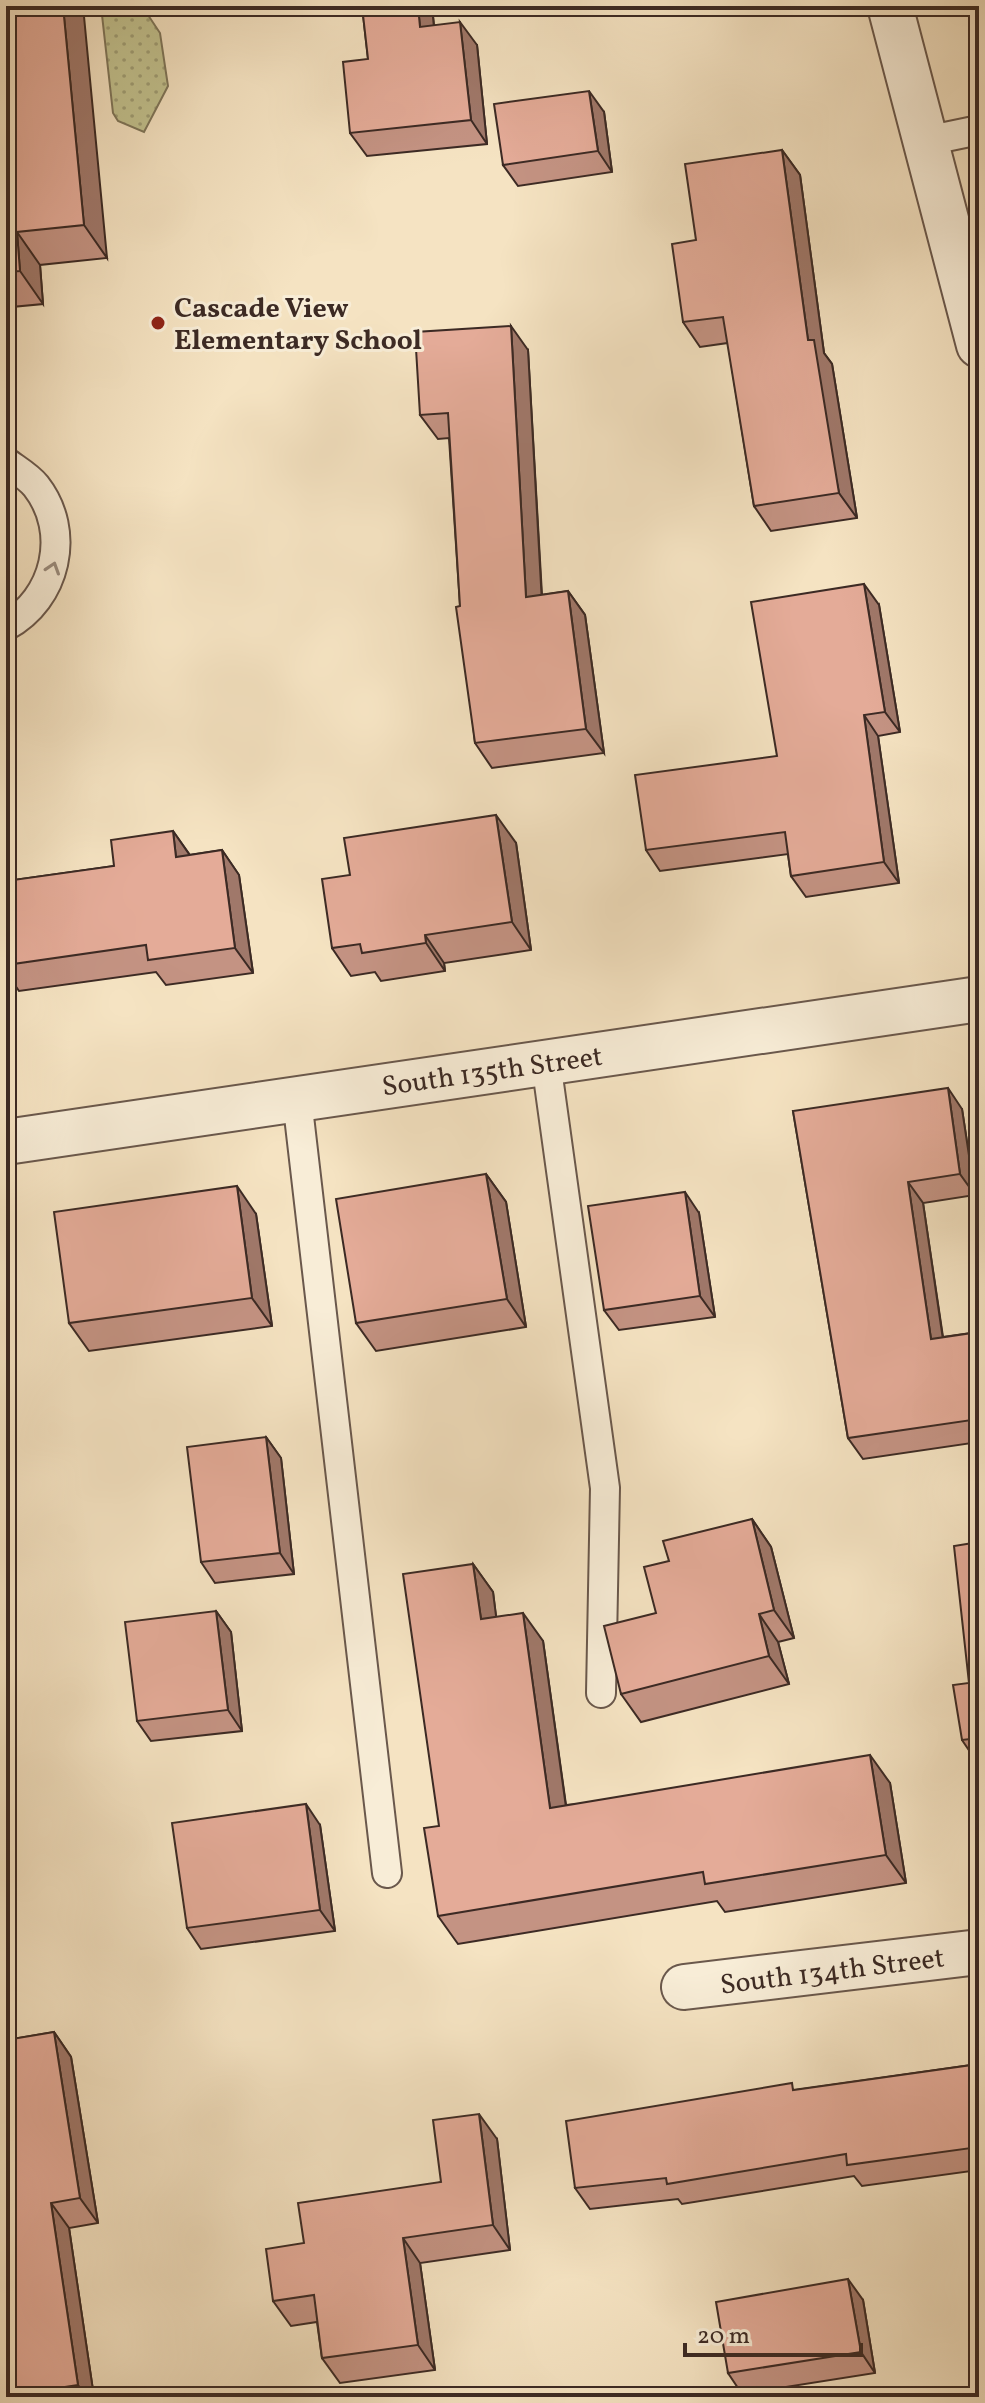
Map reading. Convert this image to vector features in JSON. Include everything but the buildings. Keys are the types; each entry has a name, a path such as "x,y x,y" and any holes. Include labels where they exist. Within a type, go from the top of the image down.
{"street":[{"path":"890,6 979,345"},
{"name":"South 135th Street","path":"6,1142 979,999"},
{"name":"South 134th Street","path":"684,1987 979,1952"}],"lane":[{"path":"926,141 979,130"},
{"path":"6,462 35,485 53,517 57,554 46,589 23,617 6,626"},
{"path":"546,1062 605,1488 601,1693"},
{"path":"297,1099 387,1873"}],"green space":[{"path":"101,6 142,6 160,33 168,86 144,132 118,121 113,113"}],"place":[{"name":"Cascade View Elementary School","path":"158,323"}]}
